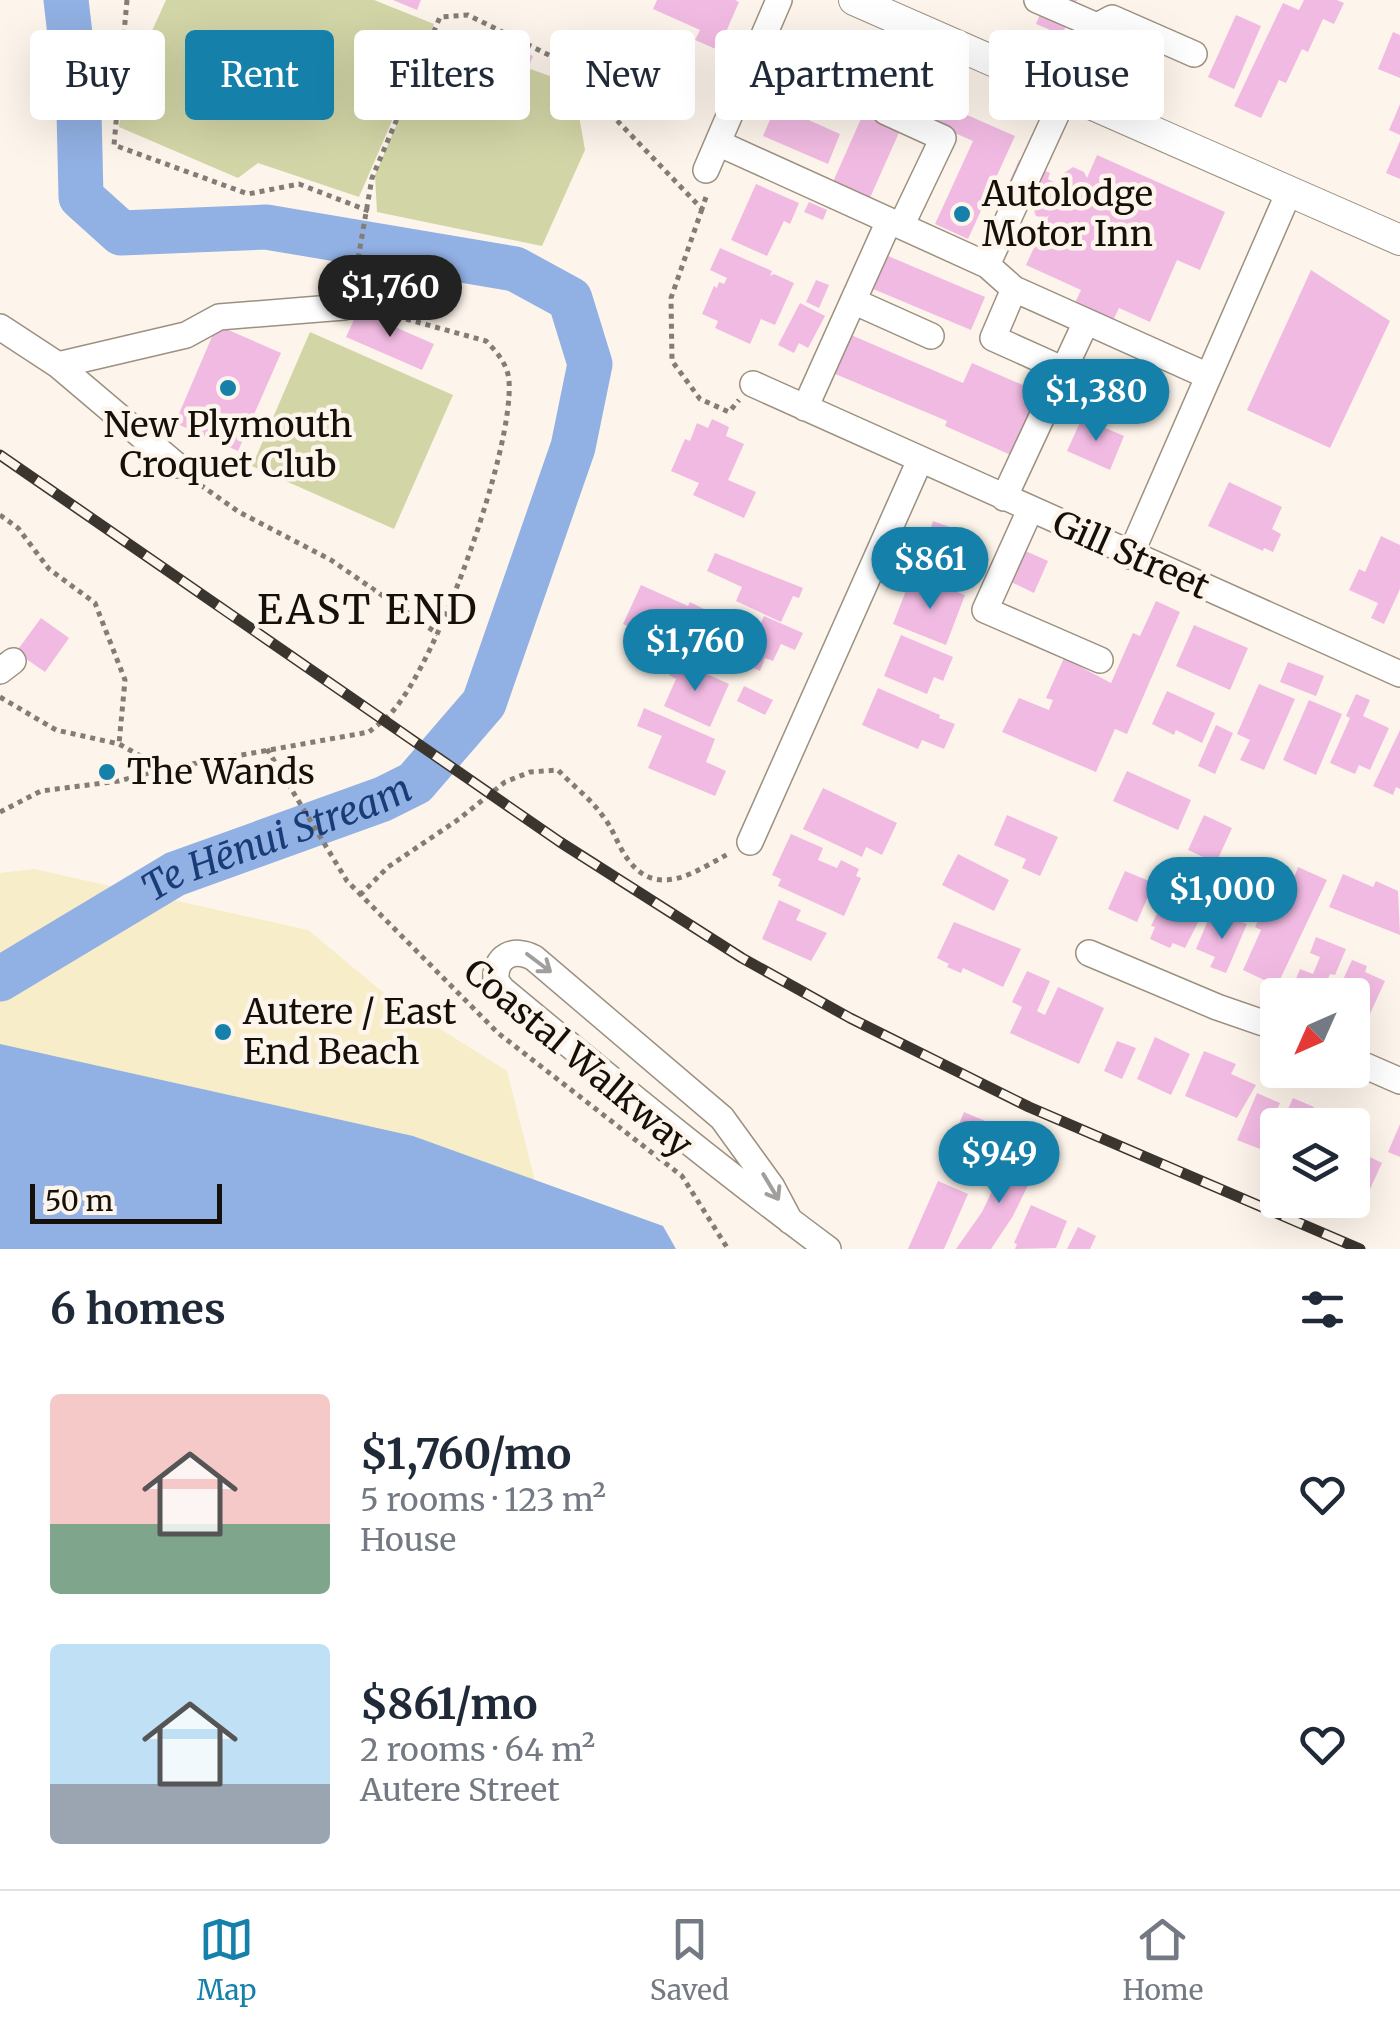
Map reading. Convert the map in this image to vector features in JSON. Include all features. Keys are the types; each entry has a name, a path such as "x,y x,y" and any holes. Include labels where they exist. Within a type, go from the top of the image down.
{"main road":[{"path":"854,0 989,60"},
{"path":"1126,120 1400,240"}],"street":[{"path":"706,170 779,0"},
{"path":"1037,0 1097,26"},
{"path":"1095,30 1112,18 1194,54"},
{"path":"805,408 853,301 944,138 904,120"},
{"path":"987,265 1053,120"},
{"path":"718,143 987,265 1014,289 1208,376"},
{"path":"1130,556 1289,192"},
{"path":"1014,289 993,338 1064,370"},
{"path":"58,365 186,336 220,317 349,297"},
{"path":"853,301 930,336"},
{"path":"1004,498 1086,322"},
{"path":"0,327 58,365 176,465"},
{"name":"Gill Street","path":"753,384 1400,674"},
{"path":"750,842 920,460"},
{"path":"1030,510 985,610 1100,660"},
{"path":"790,1221 772,1186 722,1118 534,958 524,952 504,955 498,962 496,981 502,989 693,1148 790,1221 828,1249"},
{"path":"1089,953 1260,1022"},
{"path":"1370,1068 1400,1081"}],"path":[{"path":"127,0 114,145 248,194 299,184 369,211"},
{"path":"0,812 41,790 119,782 164,769 369,732 392,712 438,634 486,501 504,434 509,379 497,352 486,342 351,303 349,297 369,211 372,178 440,16 468,15 559,60 702,210"},
{"path":"706,170 712,182 670,298 672,361 700,399 730,412 753,384"},
{"path":"176,465 215,497 330,560 438,634"},
{"path":"0,514 18,528 49,569 95,603 125,680 118,744"},
{"path":"0,697 56,730 118,744 164,769"},
{"name":"Coastal Walkway","path":"266,749 347,881 498,1034 682,1176 728,1249"},
{"path":"360,894 388,867 459,820 505,782 530,772 558,770 604,816 632,866 650,877 669,881 692,876 750,842"}],"green space":[{"path":"166,0 374,0 434,24 431,30 354,30 354,120 392,120 359,197 258,163 238,178 119,127 120,120 165,120 165,30 152,30"},
{"path":"530,69 550,76 550,120 580,120 585,150 542,246 377,212 375,175 399,120 530,120"},
{"path":"310,332 453,395 394,529 252,466"}],"sand":[{"name":"Autere / East End Beach","path":"34,869 308,930 385,994 507,1071 539,1196 0,1249 0,873"}],"water":[{"path":"0,1044 413,1136 663,1226 676,1249 0,1249"}],"building":[{"path":"393,0 421,0 417,10"},
{"path":"657,0 739,2 727,30 715,30 715,49 695,40 700,30 653,9"},
{"path":"1046,0 1077,0 1064,30 1036,24"},
{"path":"1304,0 1344,3 1334,24 1323,19 1308,52 1302,49 1286,83 1279,80 1261,118 1234,106 1283,3 1299,10"},
{"path":"1236,15 1261,26 1234,89 1208,77"},
{"path":"1393,32 1400,35 1400,78 1378,69"},
{"path":"1400,104 1400,135 1389,130"},
{"path":"969,116 1015,136 968,239 935,224 973,141 925,120 969,120"},
{"path":"770,120 809,120 840,134 828,164 763,136"},
{"path":"860,120 883,120 901,128 869,200 832,184"},
{"path":"1400,141 1400,179 1386,173"},
{"path":"1097,155 1225,212 1200,270 1177,260 1150,322 1119,308 1110,327 1072,309 1081,290 1026,265 1049,215 1036,216 1033,207 1039,201 1007,187 1019,160 1050,173 1048,179 1067,190 1062,179 1064,173 1073,167 1087,178"},
{"path":"756,184 799,203 790,224 784,221 767,256 731,240"},
{"path":"809,202 827,210 823,220 804,212"},
{"path":"720,248 772,271 770,276 774,274 794,283 775,325 761,319 750,344 715,328 718,321 702,314 714,286 724,284 727,278 710,270"},
{"path":"881,253 985,297 971,330 866,286"},
{"path":"1311,270 1390,321 1330,448 1247,410"},
{"path":"816,280 829,285 819,308 806,302"},
{"path":"800,303 825,316 808,348 799,343 794,353 778,345"},
{"path":"358,311 434,344 422,370 346,337"},
{"name":"New Plymouth Croquet Club","path":"217,325 281,353 238,451 175,423"},
{"path":"844,332 963,383 972,363 1039,392 1011,455 945,426 947,421 828,371"},
{"path":"1083,365 1136,387 1123,416 1071,393"},
{"path":"1082,418 1124,436 1110,470 1067,451"},
{"path":"712,419 729,427 726,436 744,444 728,480 756,492 744,518 693,495 699,483 671,471 697,423 708,428"},
{"path":"1229,482 1282,507 1272,529 1281,534 1273,552 1208,526"},
{"path":"933,521 972,535 968,548 982,552 971,585 919,565"},
{"path":"1381,536 1400,545 1400,589 1384,624 1371,618 1378,603 1349,590 1359,569 1365,572"},
{"path":"1019,548 1048,561 1034,593 1005,579"},
{"path":"715,553 803,588 799,598 793,596 781,622 736,601 742,587 707,571"},
{"path":"931,582 965,595 946,645 893,624 907,588 926,595"},
{"path":"641,585 712,613 702,637 683,628 677,642 663,635 660,641 623,624"},
{"path":"1156,601 1180,612 1127,734 1115,729 1096,772 1002,732 1019,698 1049,710 1053,700 1046,698 1064,658 1111,683 1133,633 1140,636"},
{"path":"764,616 803,633 795,650 781,644 773,661 765,658 760,671 707,654 719,626 753,641"},
{"path":"41,618 69,638 45,672 16,652"},
{"path":"1194,625 1248,648 1230,690 1176,666"},
{"path":"901,635 953,657 943,681 934,677 927,694 884,676"},
{"path":"676,660 729,684 710,727 664,706 676,679 669,675"},
{"path":"1288,662 1324,676 1316,696 1280,682"},
{"path":"1259,684 1295,699 1264,770 1240,760 1250,740 1237,734"},
{"path":"744,686 773,700 765,715 737,701"},
{"path":"878,688 955,724 944,749 922,740 918,749 862,725"},
{"path":"1167,691 1215,713 1202,743 1152,724"},
{"path":"1356,694 1370,700 1363,716 1389,728 1370,770 1359,765 1355,774 1330,763"},
{"path":"1309,700 1342,714 1316,775 1283,760"},
{"path":"644,708 715,739 706,762 726,771 715,796 648,768 662,736 637,726"},
{"path":"1216,725 1233,733 1215,774 1198,766"},
{"path":"1400,730 1400,789 1396,787 1393,795 1373,786"},
{"path":"1127,771 1191,800 1178,830 1113,801"},
{"path":"823,788 897,823 882,855 866,847 862,857 803,829"},
{"path":"1007,815 1058,837 1040,876 1022,868 1026,859 994,845"},
{"path":"1204,815 1232,828 1216,863 1188,850"},
{"path":"791,834 823,848 818,860 837,868 841,860 859,869 856,876 861,878 844,916 778,886 781,879 772,875"},
{"path":"958,854 1009,880 994,911 942,885"},
{"path":"1298,867 1327,880 1281,978 1260,978 1243,970 1261,930 1255,927 1263,910 1258,908 1264,895 1277,901 1274,907 1282,911"},
{"path":"1125,871 1154,883 1137,922 1108,909"},
{"path":"1343,874 1373,887 1376,881 1398,891 1400,935 1329,907"},
{"path":"1201,880 1216,887 1185,948 1173,943 1170,948 1150,939 1155,927 1151,926 1167,892 1191,903"},
{"path":"779,900 801,910 796,920 827,933 811,961 762,939"},
{"path":"1227,916 1247,924 1226,973 1210,967 1215,957 1196,949 1208,920 1223,926"},
{"path":"954,922 1021,949 1003,987 963,968 961,973 947,967 949,964 937,958"},
{"path":"1316,937 1346,949 1335,975 1296,978 1300,969 1313,974 1320,957 1310,953"},
{"path":"1352,960 1367,966 1365,972 1385,981 1370,1014 1370,978 1344,978"},
{"path":"1027,971 1050,981 1037,1011 1045,1015 1058,987 1104,1008 1079,1064 1010,1033 1022,1007 1012,1002"},
{"path":"1155,1037 1190,1054 1171,1095 1137,1079"},
{"path":"1117,1041 1136,1048 1122,1079 1104,1071"},
{"path":"1204,1051 1236,1064 1231,1074 1256,1085 1237,1118 1185,1096"},
{"path":"1257,1093 1280,1103 1278,1108 1260,1108 1260,1149 1237,1140"},
{"path":"1293,1098 1314,1107 1314,1108 1289,1108"},
{"path":"964,1112 999,1127 980,1172 945,1157"},
{"path":"1400,1124 1400,1157 1388,1152"},
{"path":"1009,1156 1036,1169 1013,1216 991,1249 956,1249 982,1212"},
{"path":"1370,1157 1382,1163 1370,1189"},
{"path":"938,1181 968,1194 944,1249 908,1249"},
{"path":"1031,1205 1067,1221 1056,1248 1015,1249"},
{"path":"1078,1227 1096,1236 1090,1249 1067,1249"}],"waterway":[{"name":"Te Hēnui Stream","path":"0,979 175,874 383,799 415,783 484,703 573,447 590,364 570,299 515,269 266,227 121,233 81,197 79,112 66,0"}],"railway":[{"path":"0,455 560,842 742,958 850,1018 1029,1107 1360,1249"}],"place":[{"name":"Autolodge Motor Inn","path":"962,214"},
{"name":"New Plymouth Croquet Club","path":"228,388"},
{"name":"The Wands","path":"107,772"},
{"name":"Autere / East End Beach","path":"223,1032"}],"district":[{"name":"EAST END","path":"368,610"}]}
